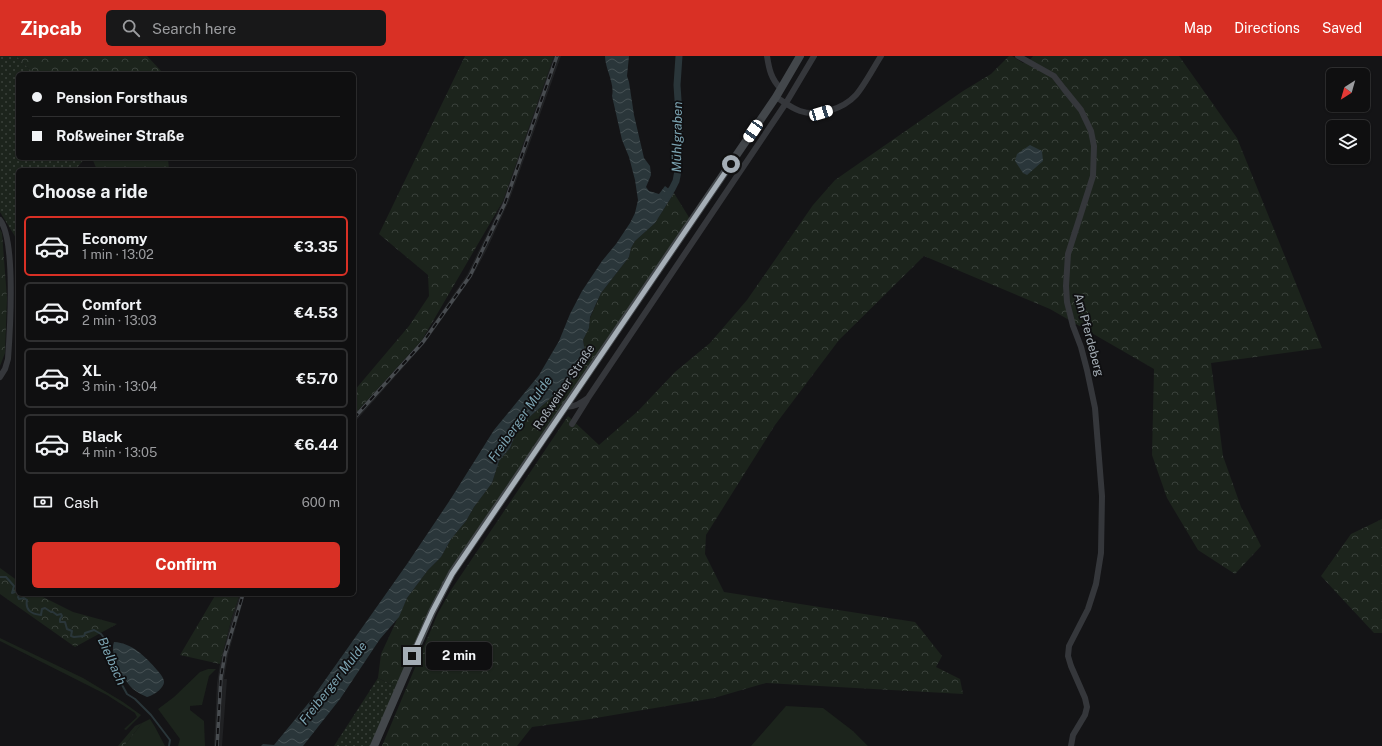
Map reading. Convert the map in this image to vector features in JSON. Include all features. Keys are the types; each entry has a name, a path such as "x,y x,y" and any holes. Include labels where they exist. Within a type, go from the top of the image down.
{"main road":[{"name":"Roßweiner Straße","path":"374,746 444,587 776,97 800,56"}],"street":[{"path":"767,56 770,73 775,83 781,89"},
{"path":"572,424 588,398 756,150 786,104 814,56"},
{"path":"776,97 799,111 812,114 833,109 845,103 856,94 881,56"},
{"name":"Am Pferdeberg","path":"1018,56 1054,76 1081,110 1091,131 1094,146 1093,176 1068,254 1066,286 1067,302 1073,326 1081,347 1095,408 1102,496 1101,553 1096,584 1088,609 1069,646 1068,656 1085,698 1087,707 1085,715 1073,735 1071,746"},
{"path":"745,142 756,150"},
{"path":"706,200 717,207"},
{"path":"0,220 3,224 6,237 11,278 8,359 5,369 0,376"},
{"path":"566,407 581,404 588,398"}],"shaded area":[{"path":"554,56 561,56 509,201 487,249 472,277 425,343 356,421 356,413 422,340 467,275 503,201"},
{"path":"239,596 244,596 228,655 224,679 227,679 222,746 214,746 217,683 220,664 232,617"}],"green space":[{"path":"0,56 16,56 32,72 16,72 16,160 83,160 77,168 16,168 16,238 0,212"},
{"path":"16,56 147,56 162,72 32,72"},
{"path":"465,56 554,56 503,201 422,340 356,413 356,389 409,326 429,296 428,275 379,234"},
{"path":"1009,56 1012,56 1023,63 1029,61 1033,56 1179,56 1237,138 1322,348 1211,363 1223,456 1241,507 1261,546 1235,574 1198,550 1167,498 1152,455 1154,369 1050,309 924,256 839,340 775,425 706,535 705,554 724,592 915,622 942,656 936,667 960,679 963,694 766,683 714,698 584,720 532,727 517,746 382,746 438,613 451,590 568,416 599,445 638,411 675,372 710,343 747,300 813,205 835,180 963,91 991,74"},
{"path":"93,160 168,160 169,168 96,168"},
{"path":"674,193 690,219 629,306 629,309 480,527 396,687 378,678 381,654 407,598 428,570 441,557 451,539 466,521 474,507 492,483 499,461 510,448 515,435 525,421 571,380 585,352 583,340 589,328 590,318 601,293 629,257 631,248 635,241 655,223"},
{"path":"0,229 2,233 7,298 5,353 0,366"},
{"path":"1382,519 1382,633 1374,633 1321,576 1351,534"},
{"path":"0,568 16,580 16,596 41,596 73,612 117,624 75,647 0,594"},
{"path":"215,596 239,596 232,617 220,664 180,655"},
{"path":"0,638 83,678 123,702 141,715 126,730 124,729 137,717 135,713 107,695 0,641"},
{"path":"208,669 216,669 209,676 202,705 190,706 190,710 204,721 205,746 178,746 180,739 158,709 174,697 200,672"},
{"path":"378,678 396,687 372,746 334,746"},
{"path":"786,706 823,708 853,731 868,746 751,746"},
{"path":"150,719 165,746 124,746 142,723"},
{"path":"142,723 124,746 118,746 135,726"}],"water":[{"name":"Freiberger Mulde","path":"605,56 629,56 627,76 634,115 644,158 650,166 651,175 646,187 649,191 659,194 665,186 674,193 655,223 635,241 631,248 629,257 601,293 590,317 589,328 583,340 585,352 571,380 525,421 515,435 510,448 499,461 492,483 474,507 466,521 451,539 441,557 428,570 407,598 399,617 380,639 340,699 303,746 261,746 263,744 274,745 311,700 407,564 450,500 494,430 539,375 559,341 570,314 582,291 602,261 616,244 635,213 638,200 635,180 629,157 622,140"},
{"path":"1030,145 1042,151 1043,161 1027,175 1023,173 1015,161 1017,154"},
{"path":"114,642 133,648 148,660 163,678 164,684 161,689 147,697 129,685 115,660 113,647"}],"waterway":[{"name":"Mühlgraben","path":"665,198 676,181 678,171 679,115 677,85 679,56"},
{"name":"Bielbach","path":"0,577 6,577 14,586 12,593 16,592"},
{"name":"Bielbach","path":"18,596 19,599 24,598 27,600 28,609 34,614 41,615 42,609 45,608 57,615 61,614 62,616 60,622 65,622 67,629 72,631 71,636 84,636 85,633 94,630 101,634 105,639 104,644 115,672 127,694 135,699 151,715 170,740 169,746"}],"railway":[{"path":"356,416 423,342 470,276 505,203 557,56"},
{"path":"217,746 221,677 225,654 242,596"}],"route":[{"path":"412,656 444,587 452,574 731,164"}]}
